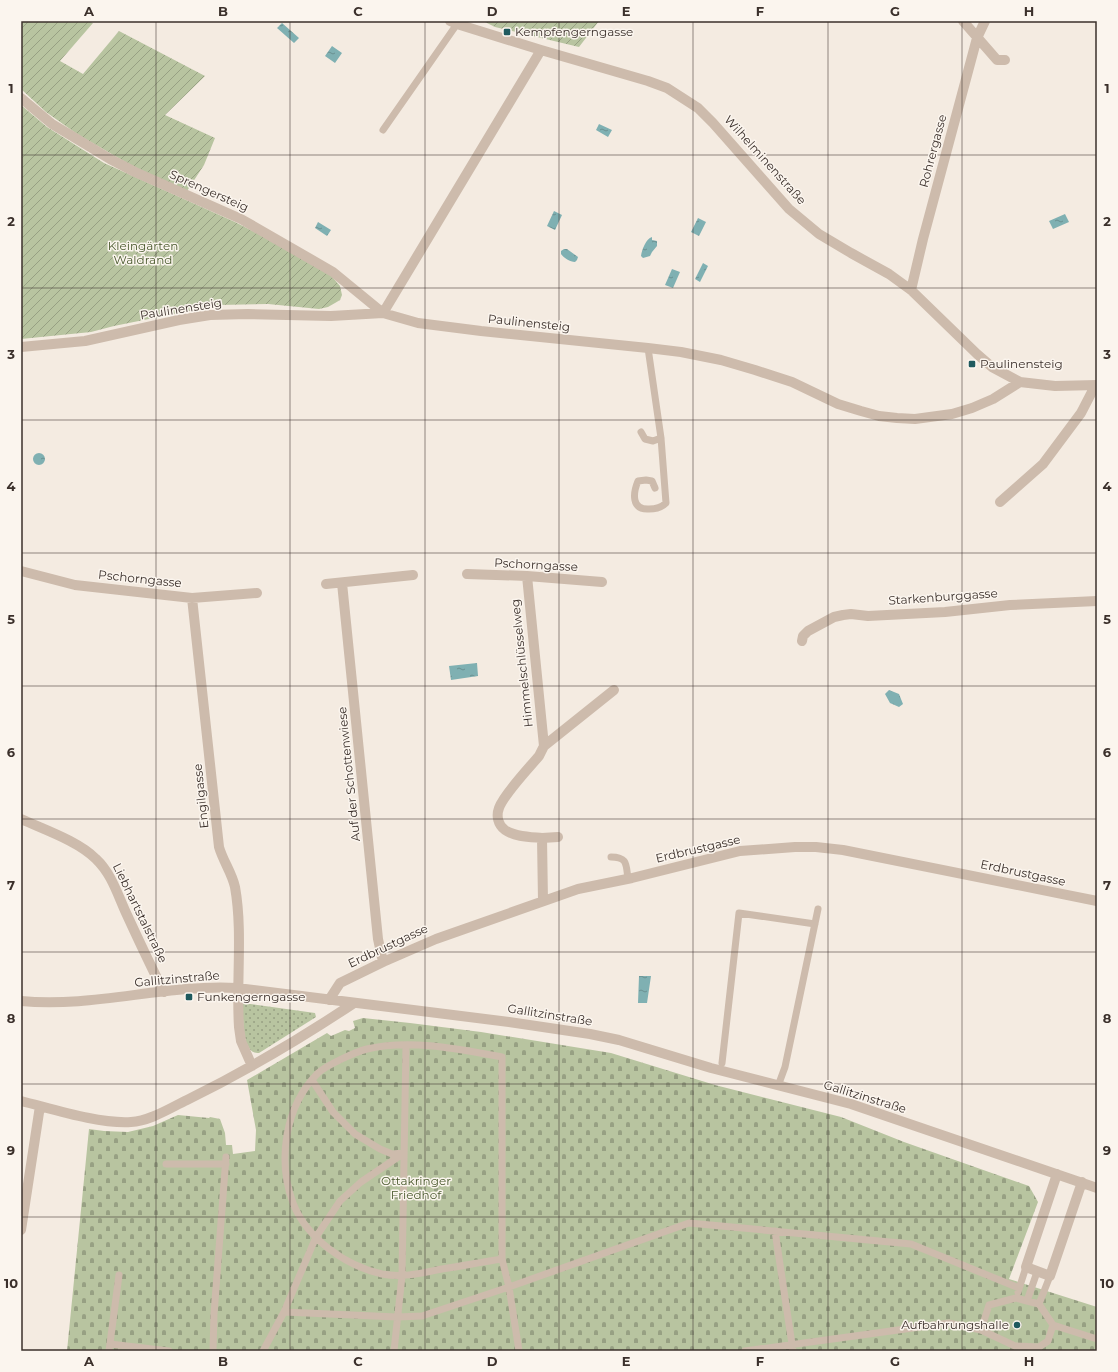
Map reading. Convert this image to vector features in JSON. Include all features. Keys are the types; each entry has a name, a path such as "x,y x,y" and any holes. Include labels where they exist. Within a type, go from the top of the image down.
{"street":[{"path":"963,21 997,60 1005,60"},
{"name":"Rohrergasse","path":"911,290 923,239 977,38 985,21"},
{"name":"Wilhelminenstraße","path":"460,23 541,50 648,81 667,88 698,108 789,209 819,234 889,274 911,290 992,367 1020,382 1055,386 1096,386"},
{"path":"383,313 541,50"},
{"name":"Sprengersteig","path":"21,98 52,124 110,160 241,219 333,272 383,313"},
{"name":"Paulinensteig","path":"21,347 85,340 210,315 248,314 331,316 383,313 418,323 481,332 681,352 728,362 792,382 838,404 879,416 896,418 921,418 952,414 972,408 993,399 1020,382"},
{"path":"1000,502 1043,464 1081,413 1096,386"},
{"name":"Pschorngasse","path":"21,571 75,585 192,598 257,593"},
{"name":"Pschorngasse","path":"467,574 526,576 602,582"},
{"path":"326,584 413,575"},
{"name":"Himmelschlüsselweg","path":"526,576 544,746"},
{"name":"Auf der Schottenwiese","path":"342,583 378,939 383,962"},
{"name":"Engilgasse","path":"192,598 219,847 222,858 233,878 236,894 240,1033 245,1051 252,1066"},
{"name":"Starkenburggasse","path":"802,641 803,636 808,631 834,617 843,614 868,616 945,612 1010,605 1097,601"},
{"path":"558,837 542,838 514,834 506,831 500,825 498,818 499,807 539,756 544,746 614,690"},
{"name":"Liebhartstalstraße","path":"21,819 89,852 103,866 114,885 147,959 164,992"},
{"path":"542,838 543,901"},
{"name":"Erdbrustgasse","path":"329,1000 340,983 436,938 578,889 628,879 740,851 816,847 843,850 879,856 1097,901"},
{"name":"Gallitzinstraße","path":"21,1001 42,1003 83,1001 217,987 238,988 509,1022 590,1034 619,1040 711,1068 850,1104 1097,1188"},
{"path":"21,1101 94,1119 122,1123 133,1122 171,1108 231,1078 354,1003"},
{"path":"21,1230 40,1106"},
{"path":"1057,1174 1026,1267 1037,1272 1050,1276 1082,1182"}],"lane":[{"path":"383,130 460,23"},
{"path":"648,348 661,438 666,503 661,508 645,509 638,507 636,504 634,491 638,481 652,481 656,488"},
{"path":"641,432 642,436 646,439 653,441 661,438"},
{"path":"611,857 619,857 624,860 628,879"},
{"path":"778,1086 785,1067 818,909"},
{"path":"722,1064 739,913 815,924"},
{"path":"502,1259 402,1276 384,1274 367,1270 350,1263 333,1252 316,1237 293,1203 284,1163 289,1124 299,1100 312,1080 320,1072 342,1059 365,1049 390,1045 457,1049 502,1056 502,1259 509,1287 520,1351"},
{"path":"394,1351 402,1276 406,1045"},
{"path":"312,1080 333,1112 355,1134 380,1149 392,1154 404,1153"},
{"path":"263,1351 284,1312 316,1237 340,1201 362,1182 404,1153"},
{"path":"166,1164 226,1161 214,1314 213,1351"},
{"path":"284,1312 398,1317 422,1316 509,1287 689,1223 911,1244 1020,1285"},
{"path":"775,1231 792,1348"},
{"path":"1016,1298 1026,1267"},
{"path":"1027,1301 1037,1272"},
{"path":"119,1275 110,1348 169,1351"},
{"path":"1039,1304 1043,1290 1050,1276"},
{"path":"981,1330 989,1305 1016,1298 1039,1304 1052,1325 1097,1339"},
{"path":"745,1351 792,1348 949,1323 981,1330 1015,1349 1039,1347 1048,1341 1052,1325"}],"green space":[{"path":"21,21 88,21 93,23 60,61 83,74 119,31 205,76 165,115 215,138 204,165 187,191 141,171 77,134 46,112 21,89"},
{"path":"483,21 599,21 579,47 495,27"},
{"name":"Kleingärten Waldrand","path":"21,105 47,127 104,163 235,222 296,253 329,273 340,286 342,295 340,300 328,307 319,309 268,304 218,305 91,332 21,339"},
{"path":"243,1003 315,1013 316,1017 259,1053 253,1052 249,1048 244,1033"},
{"name":"Ottakringer Friedhof","path":"363,1018 481,1032 611,1053 715,1085 841,1117 904,1142 1029,1186 1038,1202 1009,1279 1097,1307 1097,1351 67,1351 89,1129 128,1132 153,1126 178,1115 210,1117 220,1119 225,1133 226,1145 232,1145 233,1154 255,1151 256,1130 247,1080 327,1033 331,1036 345,1030 349,1031 355,1028 353,1021"}],"water":[{"path":"282,23 299,38 294,43 277,28"},
{"path":"332,46 342,53 335,63 325,56"},
{"path":"599,124 612,130 608,137 596,130"},
{"path":"554,211 562,215 555,230 547,226"},
{"path":"1065,214 1069,222 1053,229 1049,221"},
{"path":"698,218 706,222 699,236 691,232"},
{"path":"318,222 331,230 327,236 315,228"},
{"path":"652,237 652,240 657,241 657,246 650,256 643,258 641,256 643,247"},
{"path":"567,249 578,257 575,262 569,261 561,254 561,251"},
{"path":"703,263 708,266 700,282 695,279"},
{"path":"672,269 680,272 673,288 665,285"},
{"path":"41,453 44,454 44,464 37,465 34,464 33,457 34,454"},
{"path":"477,663 478,676 451,680 449,666"},
{"path":"889,690 899,694 903,704 899,707 890,703 885,694"},
{"path":"639,976 651,976 647,1003 638,1003"}],"place":[{"name":"Kempfengerngasse","path":"507,32"},
{"name":"Paulinensteig","path":"972,364"},
{"name":"Funkengerngasse","path":"189,997"},
{"name":"Aufbahrungshalle","path":"1017,1325"}]}
